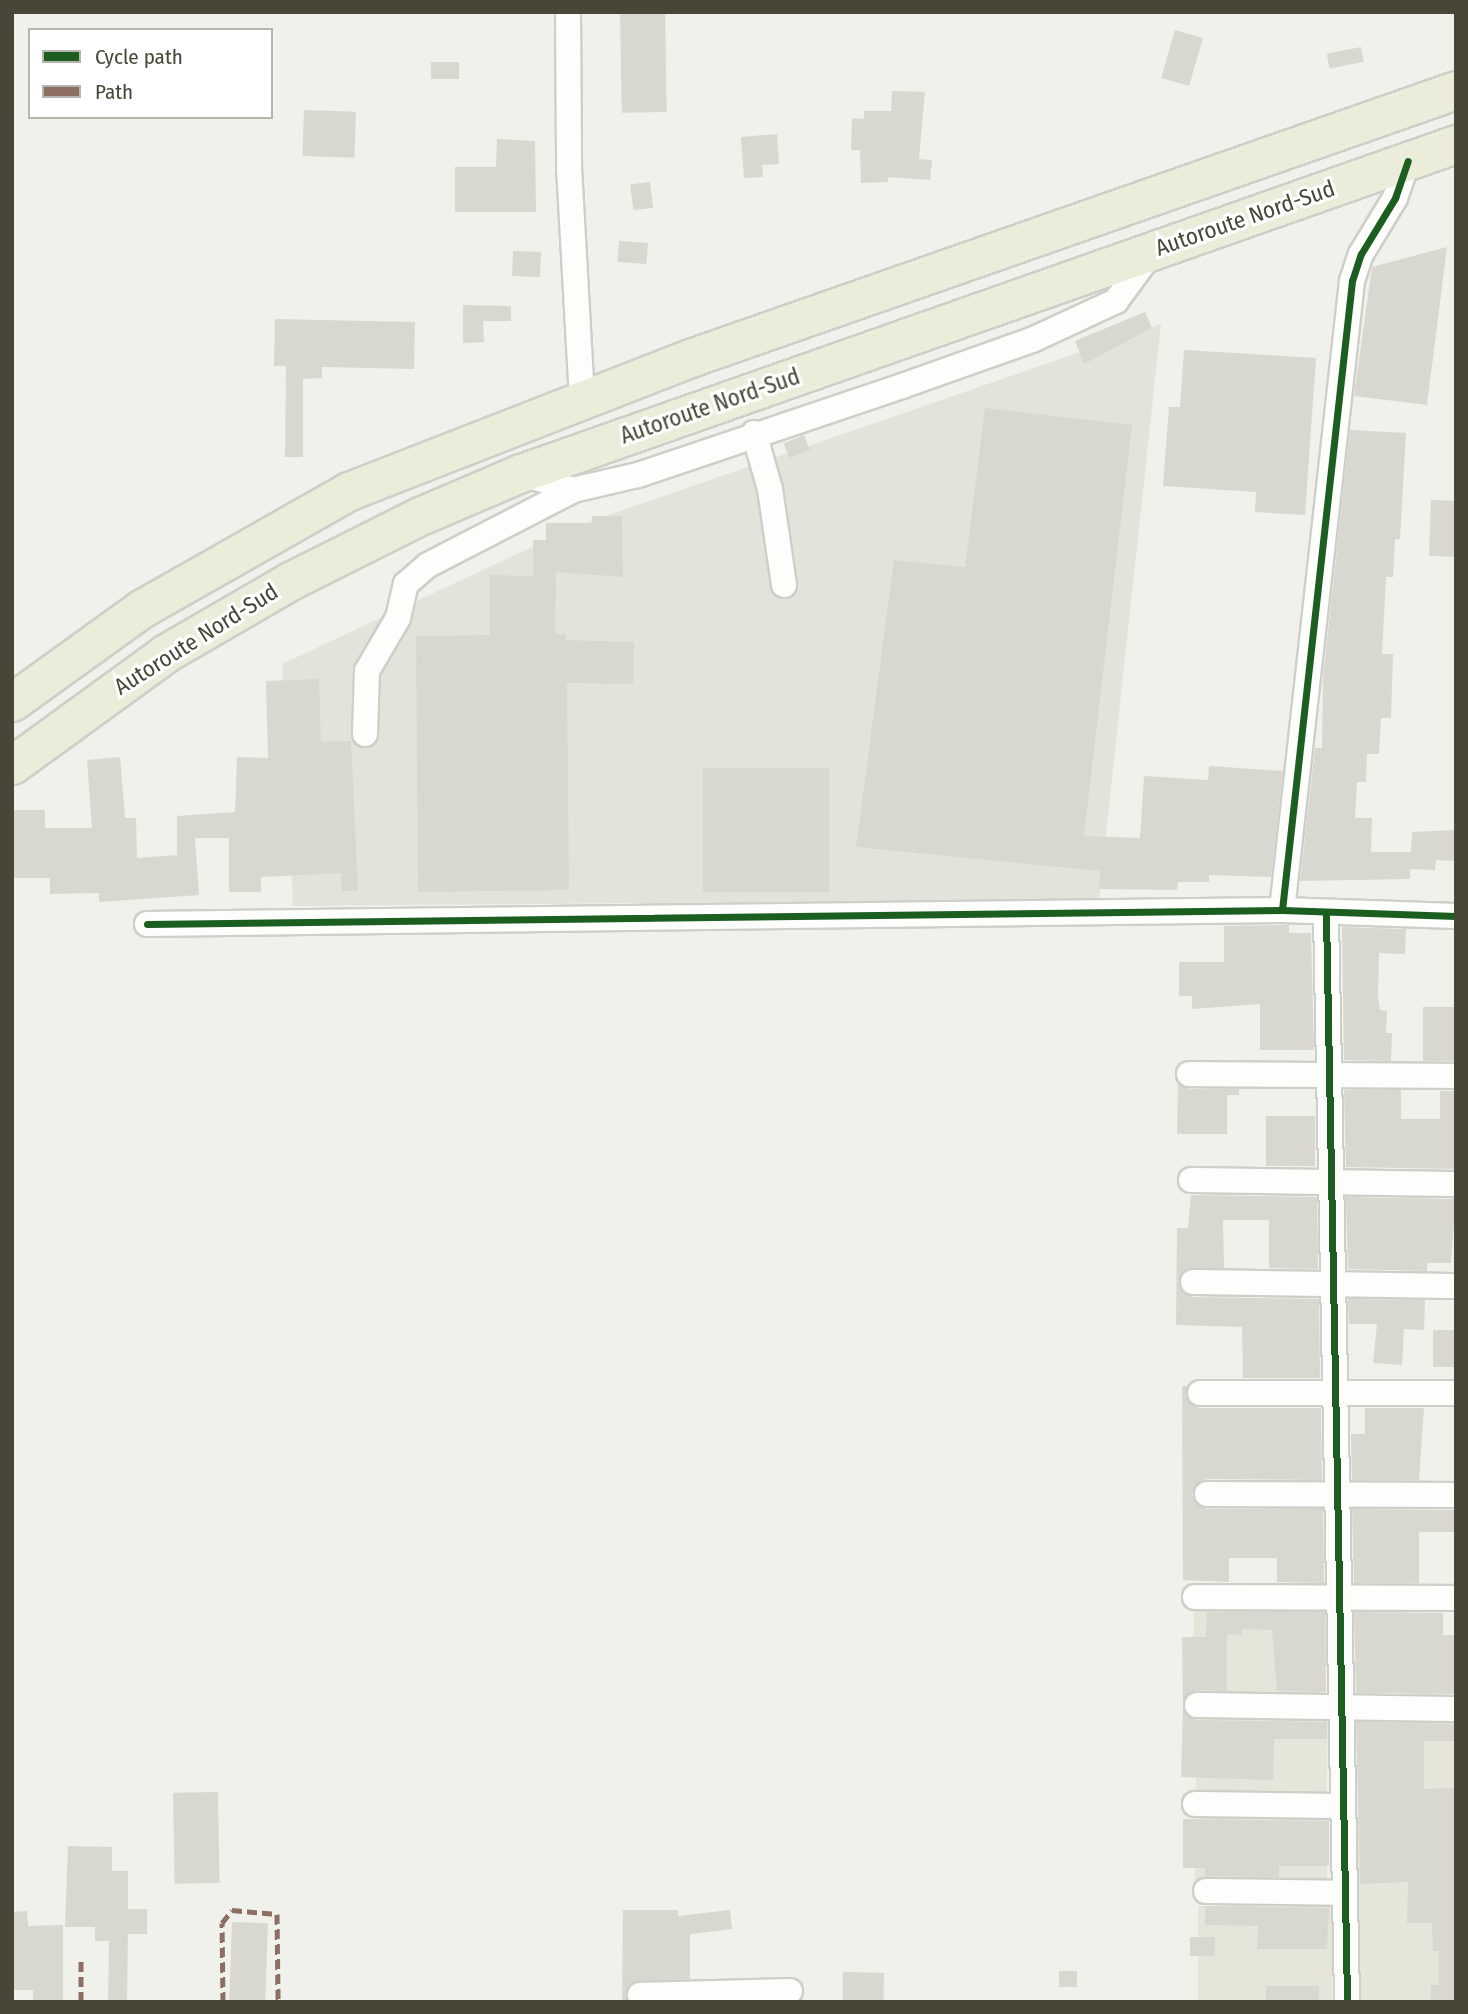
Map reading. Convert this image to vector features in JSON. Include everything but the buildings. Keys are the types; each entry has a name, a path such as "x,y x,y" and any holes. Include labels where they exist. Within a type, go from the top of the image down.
{"highway":[{"path":"12,702 141,609 240,548 349,491 582,398 1456,90"},
{"name":"Autoroute Nord-Sud","path":"12,765 166,653 290,581 521,473 1456,144"}],"street":[{"path":"568,12 569,167 582,398"},
{"path":"1282,910 1352,281 1408,161"},
{"path":"365,734 368,671 398,618 406,584 428,565 573,490 638,475 754,433 1032,340 1116,301 1153,250"},
{"path":"754,433 770,489 784,585"},
{"path":"521,473 573,490"},
{"path":"147,924 1282,910 1326,915 1456,916"},
{"path":"1326,915 1347,2002"},
{"path":"1189,1074 1456,1076"},
{"path":"1191,1180 1456,1184"},
{"path":"1193,1282 1456,1286"},
{"path":"1200,1393 1456,1393"},
{"path":"1207,1494 1456,1495"},
{"path":"1195,1597 1456,1598"},
{"path":"1197,1705 1342,1705 1456,1709"},
{"path":"1195,1804 1343,1805"},
{"path":"1206,1891 1345,1893"},
{"path":"640,1995 708,1999 790,1991"}],"shaded area":[{"path":"1161,324 1099,899 293,906 282,664 577,526"},
{"path":"1194,1609 1326,1611 1325,1694 1193,1692"},
{"path":"1197,1712 1328,1714 1327,1797 1196,1795"},
{"path":"1360,1720 1456,1722 1451,2002 1355,2002"},
{"path":"1196,1815 1328,1817 1327,1884 1195,1882"},
{"path":"1198,1906 1332,1906 1332,2002 1198,2002"}],"marked path":[{"path":"223,2002 222,1923 232,1910 277,1914 278,2002"},
{"path":"81,1958 81,2002"}],"cycle path":[{"path":"1282,910 1352,281 1361,254 1395,198 1408,161"},
{"path":"147,924 1282,910 1456,916"},
{"path":"1326,915 1347,2002"}]}
